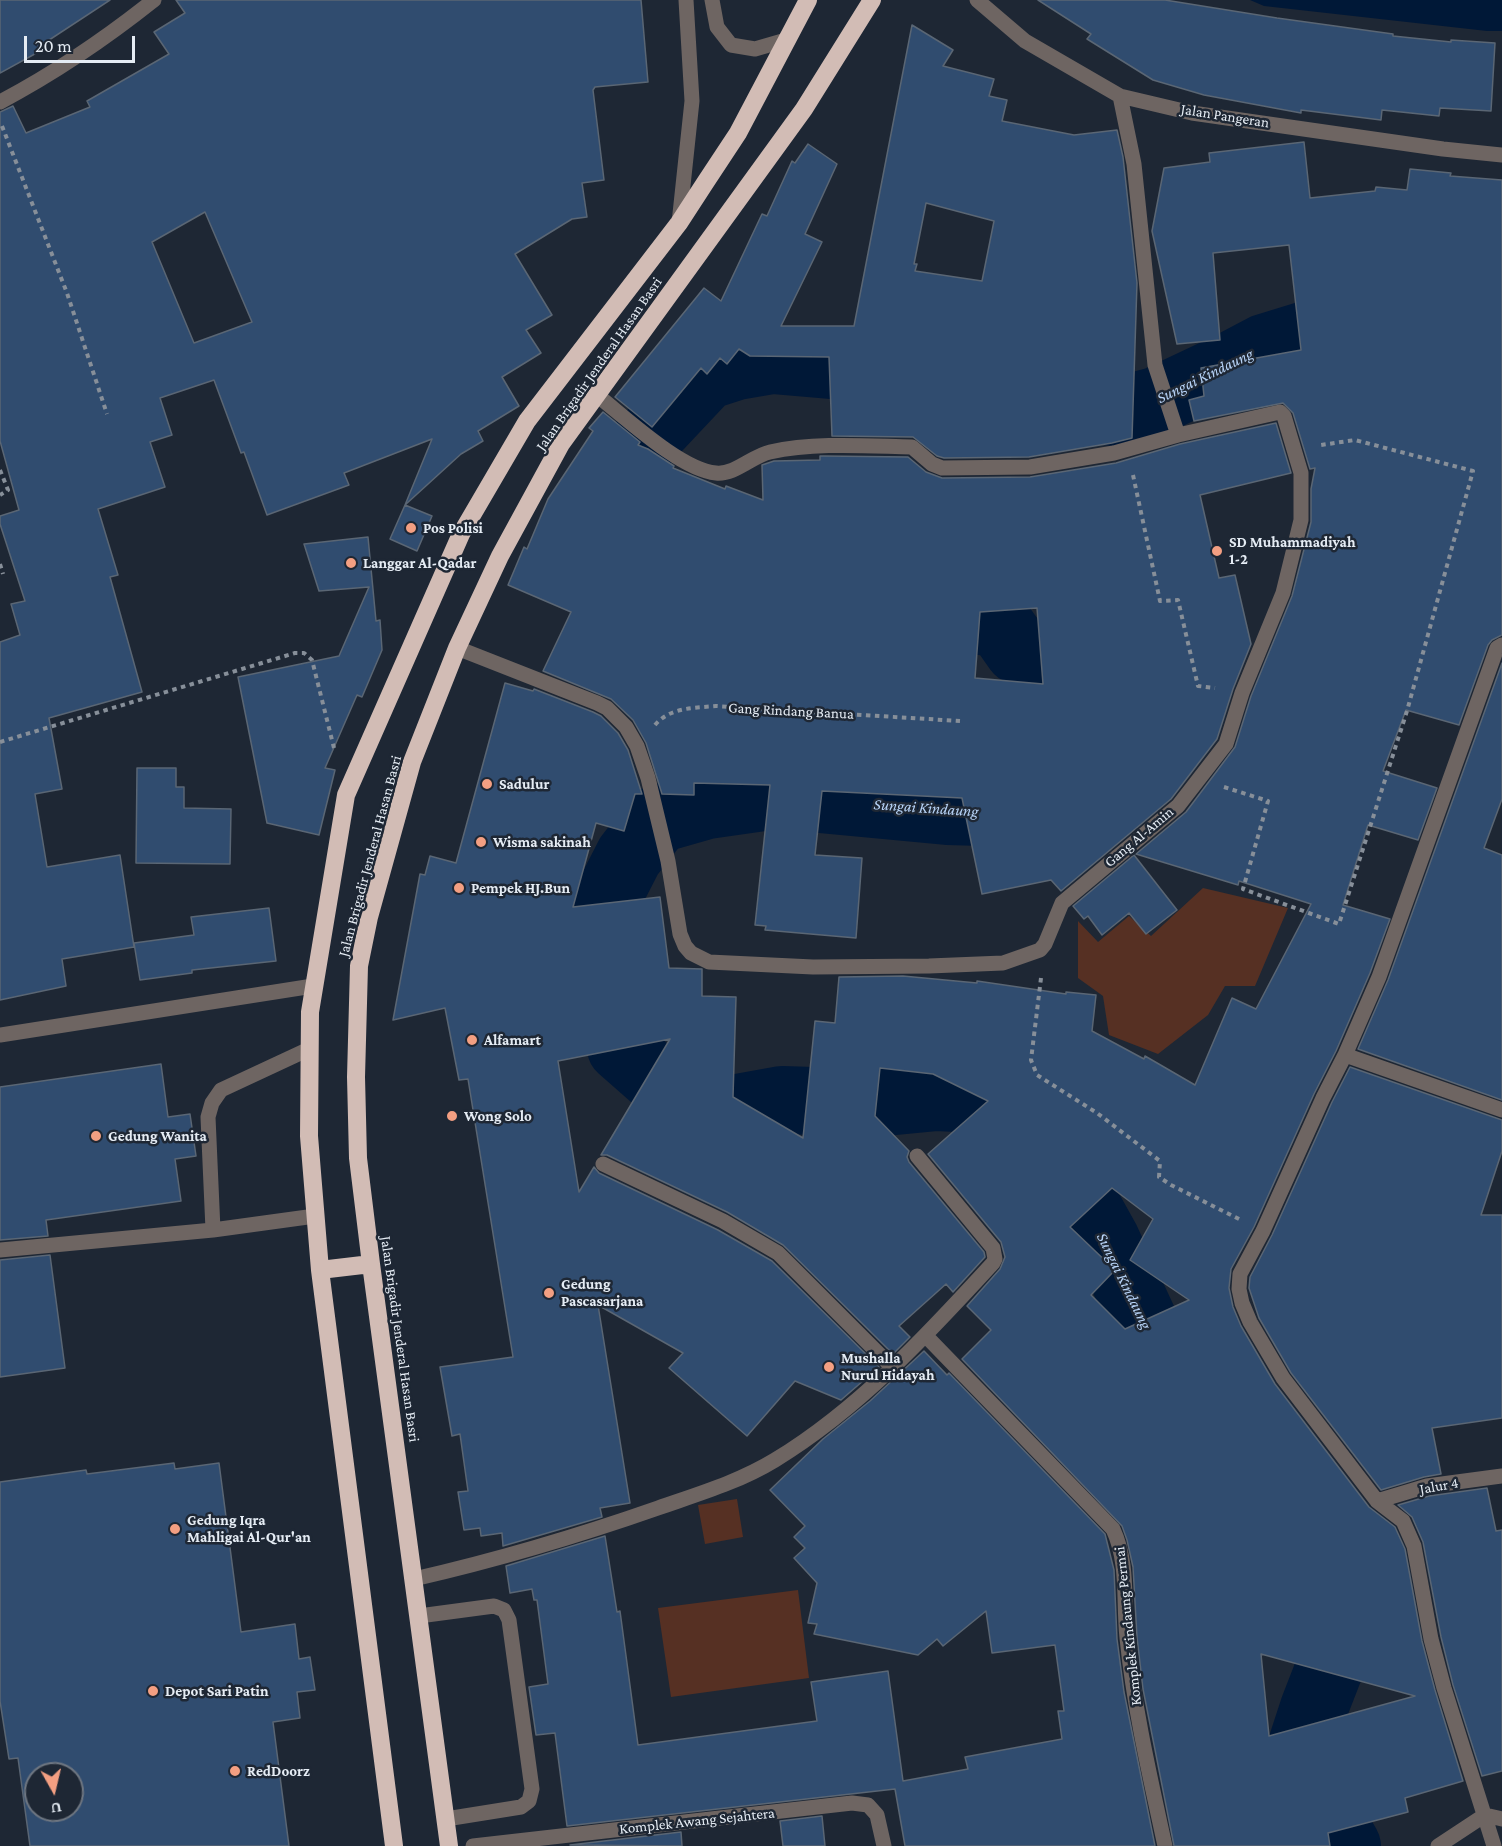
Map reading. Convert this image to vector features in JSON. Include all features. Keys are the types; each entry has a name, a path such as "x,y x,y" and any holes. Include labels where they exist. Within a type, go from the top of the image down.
{"highway":[{"name":"Jalan Brigadir Jenderal Hasan Basri","path":"394,1846 320,1270 309,1136 310,1012 346,795 461,534 527,421 679,223 738,132 808,0"},
{"name":"Jalan Brigadir Jenderal Hasan Basri","path":"449,1846 358,1158 356,1077 360,966 369,917 412,762 457,648 500,556 561,444 804,110 872,0"},
{"path":"320,1270 371,1264"}],"street":[{"path":"0,102 37,82 109,36 154,0"},
{"path":"679,223 692,101 686,0"},
{"path":"712,0 717,27 731,45 755,49 786,40"},
{"name":"Jalan Pangeran","path":"977,0 1025,41 1120,96 1192,113 1443,149 1502,155"},
{"path":"598,396 683,462 713,473 725,474 770,452 830,445 912,447 932,464 942,468 1030,467 1128,449 1178,435 1155,365 1134,164 1120,96"},
{"name":"Gang Al-Amin","path":"1045,944 1062,903 1178,806 1227,744 1242,693 1283,593 1301,520 1301,473 1284,416 1280,412 1178,435"},
{"path":"1494,1846 1444,1688 1431,1639 1414,1546 1402,1521 1377,1501 1283,1378 1246,1312 1239,1289 1240,1274 1263,1231 1379,977 1497,648 1502,645"},
{"path":"457,648 597,703 607,708 626,727 637,746 648,778 668,861 680,934 691,953 709,962 813,967 929,966 1003,963 1029,955 1040,950 1045,944"},
{"path":"0,1035 313,986"},
{"path":"213,1230 208,1118 213,1102 221,1090 309,1049"},
{"path":"1344,1055 1502,1110"},
{"path":"414,1580 492,1561 618,1522 725,1485 776,1460 834,1419 926,1336 993,1263 995,1258 993,1248 916,1156"},
{"path":"603,1164 723,1221 778,1253 892,1368"},
{"path":"0,1250 213,1230 315,1216"},
{"name":"Komplek Kindaung Permai","path":"926,1336 1113,1529 1121,1547 1124,1564 1127,1636 1138,1717 1165,1846"},
{"name":"Jalur 4","path":"1377,1501 1427,1486 1502,1476"},
{"path":"419,1616 494,1606 504,1610 509,1620 532,1789 529,1802 521,1807 446,1819"},
{"name":"Komplek Awang Sejahtera","path":"473,1846 852,1803 868,1805 880,1819 884,1846"},
{"path":"1438,1846 1485,1815 1502,1819"}],"path":[{"path":"0,120 67,293 107,414"},
{"path":"1200,779 1268,801 1243,889 1339,924 1407,711 1473,471 1355,440 1294,449"},
{"path":"1128,449 1160,602 1178,600 1198,686 1242,693"},
{"path":"0,470 8,490 0,495"},
{"path":"0,564 3,574"},
{"path":"0,742 295,653 304,653 312,660 334,750"},
{"name":"Gang Rindang Banua","path":"637,746 658,720 667,714 680,709 716,706 960,721"},
{"path":"1045,944 1031,1060 1037,1075 1097,1113 1160,1161 1159,1177 1263,1231"}],"shaded area":[{"path":"1203,888 1288,908 1255,986 1225,986 1208,1015 1158,1054 1109,1035 1103,996 1078,978 1078,921 1098,942 1129,916 1151,936"},
{"path":"737,1499 743,1537 705,1544 698,1505"},
{"path":"798,1590 809,1678 671,1697 658,1608"}],"water":[{"path":"1250,0 1502,0 1502,31 1264,6"}],"building":[{"path":"0,0 110,0 40,46 42,50 0,73"},
{"path":"176,0 641,0 648,82 595,87 593,90 604,180 582,183 587,217 572,219 515,254 552,315 526,330 541,353 502,377 519,406 478,431 483,441 461,454 405,505 432,439 344,473 349,485 267,515 214,380 160,398 172,435 150,442 165,487 98,509 118,575 110,577 142,692 49,718 62,789 35,794 47,867 120,855 134,947 62,959 66,986 0,1000 0,642 20,635 11,604 25,601 0,524 0,516 19,510 0,441 0,112 13,106 26,133 90,107 87,101 169,54 154,32 185,13","holes":["205,212 252,322 194,343 152,242"]},
{"path":"1038,0 1165,0 1393,34 1393,36 1451,42 1451,40 1495,43 1491,111 1440,108 1439,116 1382,110 1381,120 1301,110 1301,113 1204,95 1153,80 1087,39 1091,34"},
{"path":"912,25 953,50 943,66 994,79 989,96 1007,100 1002,121 1074,135 1117,130 1123,157 1137,283 1132,438 1029,457 944,458 937,456 913,437 832,436 829,357 750,356 739,349 727,364 720,358 707,374 701,368 652,427 615,397 704,288 721,301 762,214 767,216 792,161 795,163 808,144 837,164 805,234 822,242 781,326 854,326","holes":["926,203 994,221 982,281 915,271 917,264 914,264"]},
{"path":"1304,142 1310,198 1375,191 1376,187 1407,190 1410,169 1451,173 1450,176 1502,180 1502,635 1488,645 1459,725 1406,710 1383,771 1437,788 1418,840 1368,825 1343,905 1390,919 1370,973 1336,1051 1254,1227 1231,1269 1229,1288 1233,1307 1241,1326 1275,1384 1369,1507 1395,1527 1405,1549 1422,1641 1463,1781 1405,1798 1408,1812 1328,1833 1330,1846 1174,1846 1143,1689 1133,1567 1122,1526 962,1359 991,1330 967,1306 1000,1269 1005,1257 1001,1242 928,1154 988,1101 933,1074 880,1068 875,1116 909,1151 907,1157 909,1162 984,1252 985,1257 953,1292 946,1284 899,1326 910,1337 893,1354 783,1245 727,1212 607,1155 601,1155 670,1039 558,1061 579,1192 594,1167 599,1173 718,1230 772,1261 879,1367 841,1400 795,1381 747,1436 669,1368 683,1353 598,1305 630,1503 600,1508 602,1517 503,1546 502,1533 481,1536 480,1528 464,1530 458,1492 468,1491 460,1434 452,1436 440,1367 513,1357 468,1079 459,1080 445,1008 393,1020 420,874 425,875 430,856 456,863 505,683 533,691 534,689 593,712 601,716 618,733 628,750 642,794 635,794 624,831 596,823 573,907 660,897 669,968 702,969 702,996 736,997 733,1097 803,1138 815,1021 835,1023 839,977 903,976 977,983 977,981 1066,994 1066,992 1096,995 1092,1031 1144,1059 1145,1056 1195,1085 1232,998 1256,1009 1311,904 1239,881 1238,885 1136,854 1186,812 1235,747 1251,696 1292,596 1311,522 1311,489 1315,468 1310,469 1293,413 1283,403 1194,421 1189,400 1204,396 1201,368 1301,350 1289,245 1213,253 1220,340 1177,344 1152,231 1164,168 1210,162 1209,153","holes":["1112,1188 1153,1219 1130,1260 1189,1300 1125,1329 1091,1295 1115,1270 1070,1227","1261,1654 1415,1696 1269,1736"]},
{"path":"603,412 640,442 638,445 674,466 673,468 725,489 726,486 763,500 762,465 774,461 820,460 820,456 908,457 926,472 942,478 1030,477 1116,463 1180,444 1276,423 1291,473 1200,495 1219,578 1235,575 1251,644 1217,739 1171,799 1061,891 1051,880 982,894 962,798 822,791 815,855 862,858 856,938 765,930 766,926 755,925 770,785 694,783 694,795 662,794 646,743 633,720 611,699 543,671 571,612 508,585 524,547 527,549 548,499 593,431 589,428","holes":["1037,608 1043,684 975,678 980,612"]},
{"name":"Pos Polisi","path":"405,505 432,516 417,551 390,539"},
{"path":"368,537 376,621 380,620 382,650 362,697 357,695 325,768 335,770 319,835 267,823 238,677 339,656 369,587 319,591 304,544"},
{"path":"1502,663 1502,799 1484,848 1502,855 1502,1100 1358,1049 1388,980"},
{"path":"137,768 176,768 176,787 184,787 184,808 231,809 230,864 136,863"},
{"path":"1134,855 1177,910 1146,934 1129,913 1102,935 1088,916 1084,919 1073,906"},
{"path":"269,908 276,961 192,970 192,973 140,980 134,943 194,935 191,917"},
{"name":"Gedung Wanita","path":"161,1064 168,1117 190,1114 196,1156 175,1159 181,1201 46,1220 48,1236 0,1240 0,1087"},
{"path":"1350,1067 1502,1120 1502,1151 1481,1215 1502,1215 1502,1418 1432,1428 1441,1474 1381,1490 1291,1373 1259,1318 1249,1288 1250,1277 1272,1235"},
{"path":"50,1255 65,1368 0,1377 0,1260"},
{"path":"924,1351 947,1375 949,1373 1105,1534 1114,1570 1117,1639 1124,1692 1155,1846 905,1846 895,1789 567,1826 555,1733 536,1735 529,1687 548,1684 537,1600 534,1600 532,1589 510,1593 506,1566 605,1536 617,1612 620,1611 638,1745 817,1721 811,1682 888,1671 903,1781 968,1769 965,1757 1062,1739 1058,1711 1064,1711 1055,1645 992,1653 986,1611 943,1646 937,1639 918,1655 814,1634 817,1624 808,1623 817,1583 794,1558 805,1548 794,1537 805,1526 770,1490 823,1439 870,1401"},
{"path":"174,1463 175,1469 219,1463 241,1632 295,1624 299,1659 310,1657 315,1690 297,1692 300,1718 273,1722 289,1846 30,1846 27,1822 84,1822 84,1762 24,1762 24,1802 18,1758 9,1759 0,1701 0,1482 86,1470 87,1474"},
{"path":"1487,1488 1496,1531 1502,1530 1502,1771 1482,1776 1453,1685 1441,1637 1423,1542 1412,1517 1398,1505 1429,1496"},
{"path":"822,1816 825,1846 783,1846 780,1821"},
{"path":"681,1832 682,1846 570,1845"}],"waterway":[{"name":"Sungai Kindaung","path":"1040,404 1114,412 1156,401 1264,348 1342,324 1391,322 1481,357 1502,362"},
{"name":"Sungai Kindaung","path":"599,529 623,476 642,444 706,376 737,366 772,360 923,373"},
{"name":"Sungai Kindaung","path":"887,612 999,623 1018,650 1065,663 1076,700 1052,792 1020,813 947,811 777,795 707,805 658,819 629,856 608,897 609,936 621,1048 654,1077 710,1113 782,1100 875,1103 937,1097 978,1099 1008,1114 1037,1143 1091,1213 1106,1240 1155,1346 1199,1393"},
{"name":"Sungai Kindaung","path":"1347,1846 1297,1760 1335,1654 1359,1613 1350,1588"}],"place":[{"name":"Pos Polisi","path":"411,528"},
{"name":"SD Muhammadiyah 1-2","path":"1217,551"},
{"name":"Langgar Al-Qadar","path":"351,563"},
{"name":"Sadulur","path":"487,784"},
{"name":"Wisma sakinah","path":"481,842"},
{"name":"Pempek HJ.Bun","path":"459,888"},
{"name":"Alfamart","path":"472,1040"},
{"name":"Wong Solo","path":"452,1116"},
{"name":"Gedung Wanita","path":"96,1136"},
{"name":"Gedung Pascasarjana","path":"549,1293"},
{"name":"Mushalla Nurul Hidayah","path":"829,1367"},
{"name":"Gedung Iqra Mahligai Al-Qur'an","path":"175,1529"},
{"name":"Depot Sari Patin","path":"153,1691"},
{"name":"RedDoorz","path":"235,1771"}]}
